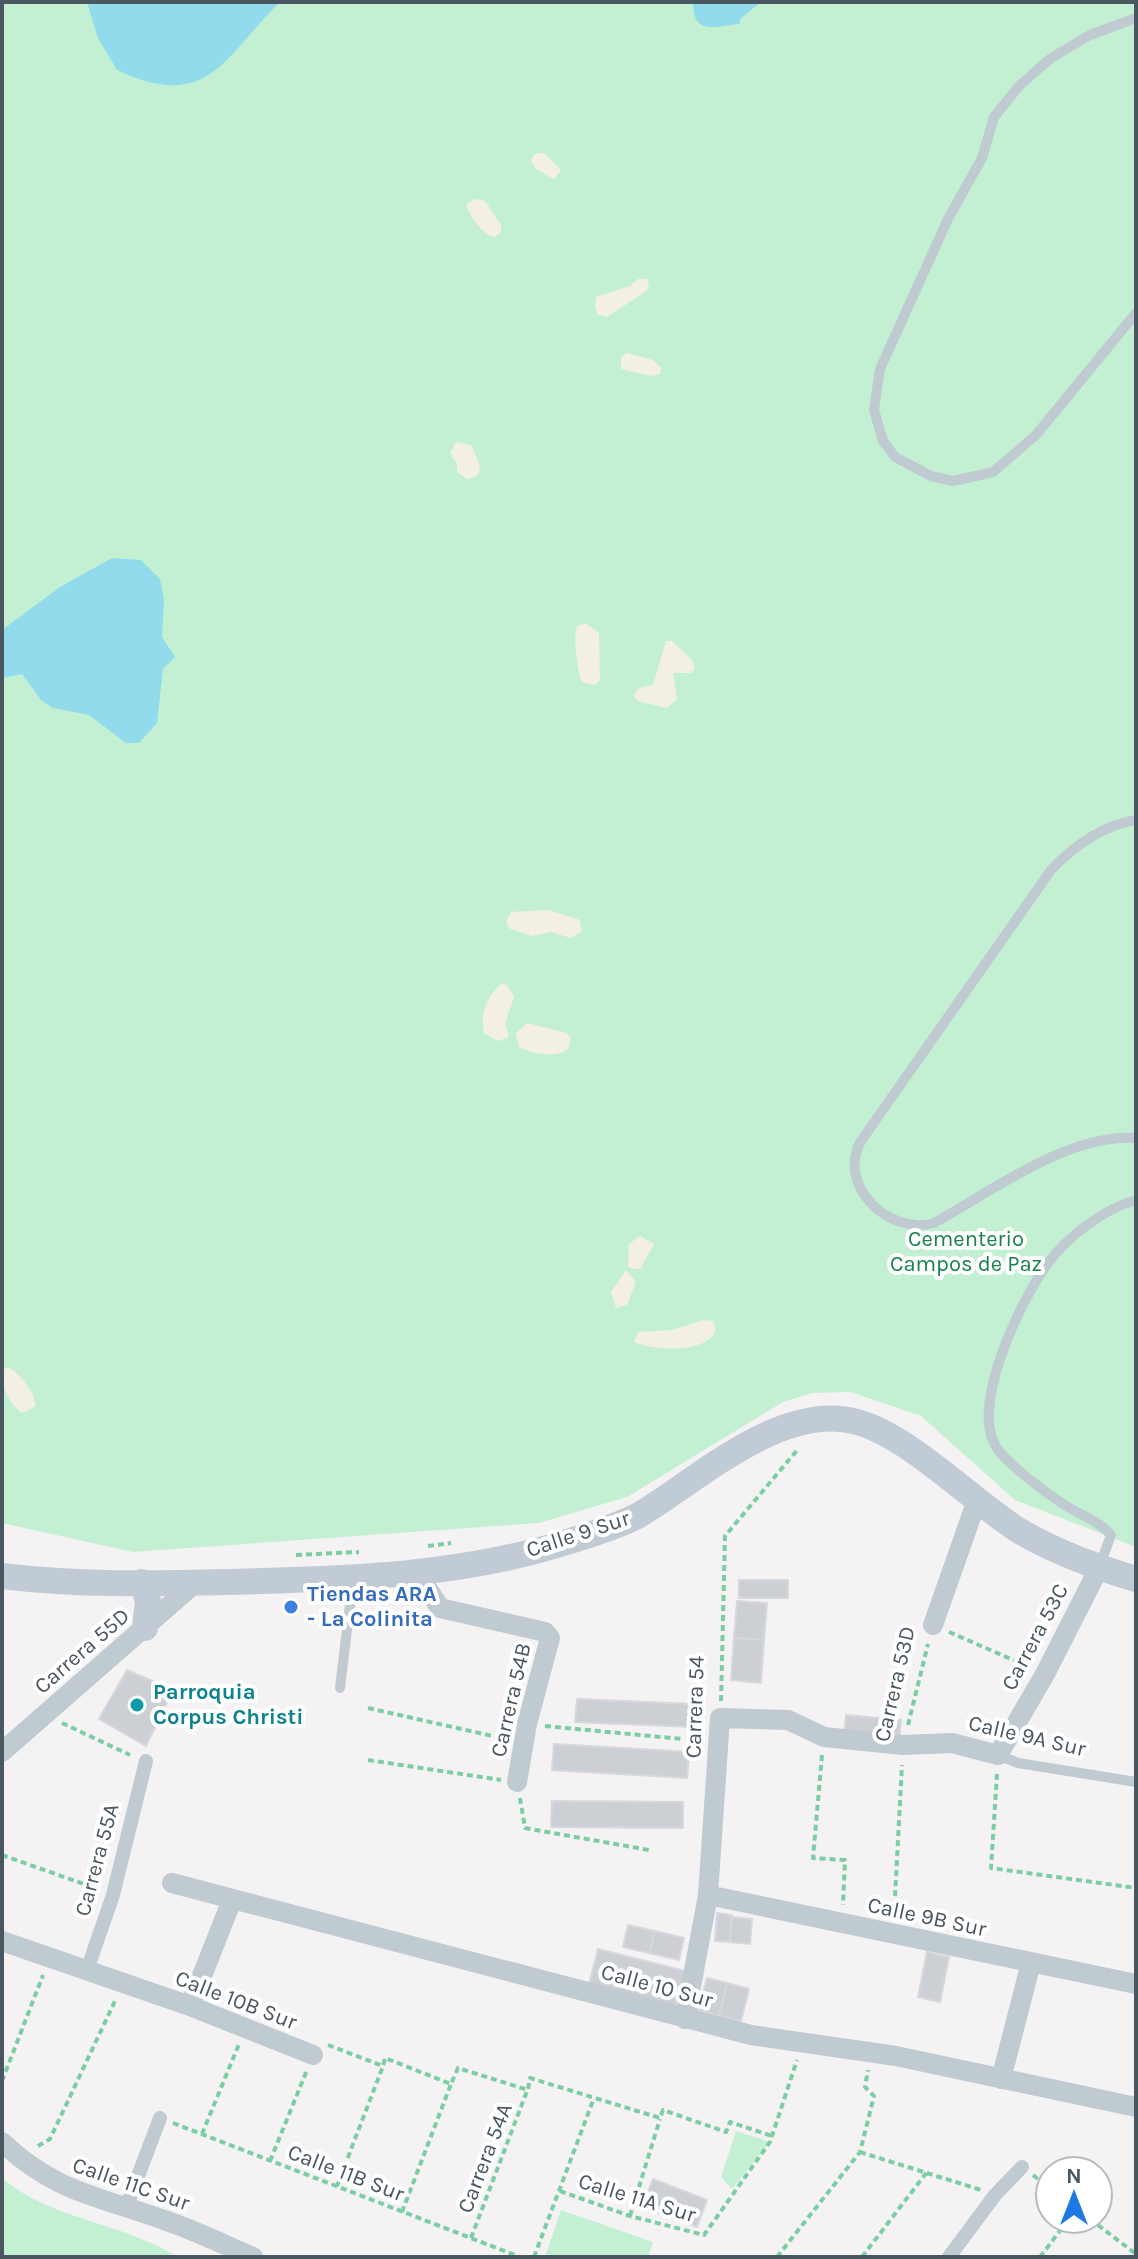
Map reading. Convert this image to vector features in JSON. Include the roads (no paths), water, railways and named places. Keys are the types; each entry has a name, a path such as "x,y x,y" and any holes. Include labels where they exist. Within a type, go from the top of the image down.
{"main road":[{"name":"Calle 9 Sur","path":"2,1576 45,1581 194,1584 353,1580 418,1574 541,1550 636,1517 732,1454 779,1429 823,1419 857,1422 893,1439 1019,1530 1099,1568 1136,1579"},
{"path":"142,1582 148,1601 145,1628"}],"street":[{"name":"Carrera 53D","path":"933,1625 977,1500"},
{"name":"Carrera 53C","path":"998,1755 1045,1674 1099,1568"},
{"name":"Carrera 54B","path":"418,1574 440,1608 545,1632 551,1643 525,1734 517,1782"},
{"name":"Carrera 55D","path":"2,1752 194,1584"},
{"name":"Calle 9A Sur","path":"720,1718 788,1720 824,1737 903,1745 952,1743 998,1755"},
{"name":"Carrera 54","path":"685,2019 708,1895 720,1718"},
{"name":"Carrera 55A","path":"87,1970 113,1895 146,1761"},
{"name":"Calle 10 Sur","path":"172,1883 474,1960 685,2019 803,2043 871,2052 1136,2107"},
{"name":"Calle 9B Sur","path":"708,1895 1136,1984"},
{"path":"190,2006 232,1900"},
{"name":"Calle 10B Sur","path":"2,1941 190,2006 313,2055"},
{"path":"1001,2079 1031,1963"},
{"path":"126,2208 160,2118"},
{"name":"Calle 11C Sur","path":"2,2142 22,2160 63,2187 168,2221 253,2257"},
{"path":"949,2257 995,2195 1022,2167"}],"lane":[{"path":"1136,18 1090,35 1051,58 1019,86 994,117 982,158 948,219 880,369 874,410 883,441 902,463 931,476 953,481 993,472 1036,435 1136,313"},
{"path":"1136,820 1104,830 1066,854 1051,870 861,1141 854,1170 862,1190 877,1208 898,1224 918,1228 934,1223 1048,1158 1086,1142 1136,1138"},
{"path":"1099,1568 1111,1535 1064,1505 997,1449 989,1418 996,1373 1019,1312 1049,1261 1103,1213 1136,1200"},
{"path":"340,1688 353,1580"},
{"name":"Calle 9A Sur","path":"998,1755 1018,1763 1136,1782"}],"water":[{"path":"87,2 280,2 212,73 194,82 173,85 148,82 117,70 98,38"},
{"path":"693,2 761,2 740,19 740,24 708,27 697,21"},
{"path":"112,558 141,560 160,579 164,600 162,637 175,657 163,669 157,723 139,743 126,743 89,715 53,708 41,700 22,674 2,678 2,630 60,587"}],"place":[{"name":"Tiendas ARA - La Colinita","path":"291,1607"},
{"name":"Parroquia Corpus Christi","path":"137,1705"}],"park label":[{"name":"Cementerio Campos de Paz","path":"966,1252"}]}
